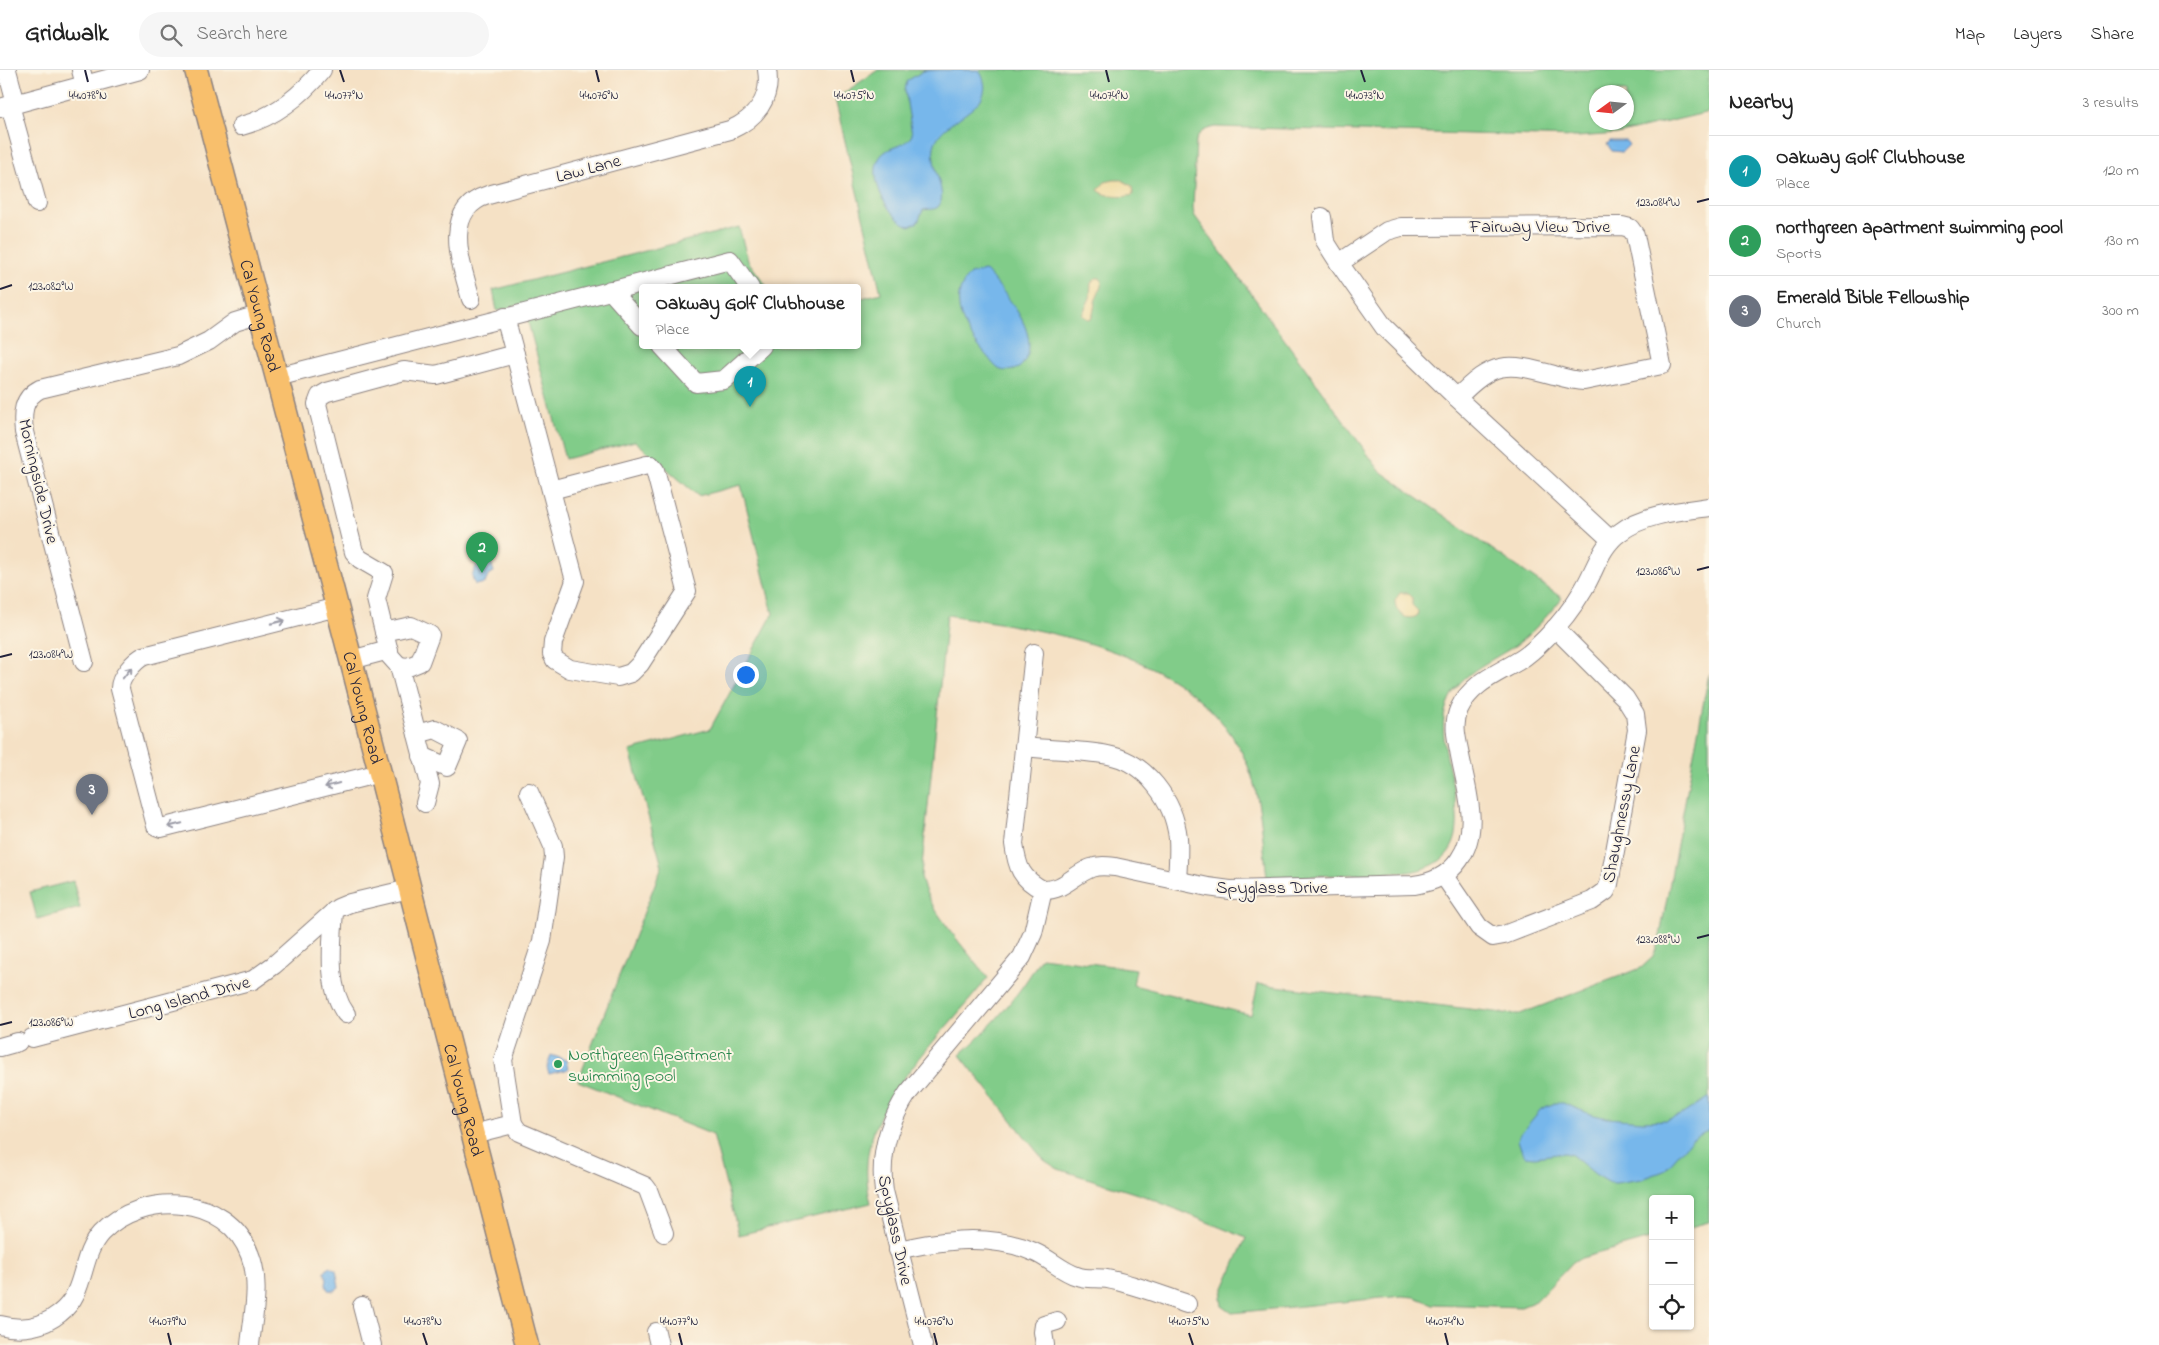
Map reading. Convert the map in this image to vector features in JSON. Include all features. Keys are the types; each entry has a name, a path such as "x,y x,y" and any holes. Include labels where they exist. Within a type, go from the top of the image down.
{"main road":[{"name":"Cal Young Road","path":"196,70 351,660 527,1345"}],"street":[{"path":"7,70 9,106 37,203"},
{"path":"9,106 83,77 140,70"},
{"path":"241,126 262,119 282,108 308,86 322,70"},
{"name":"Law Lane","path":"471,299 460,258 458,230 461,219 472,202 488,195 740,126 756,114 761,107 768,87 767,70"},
{"path":"1322,217 1325,241 1384,327 1457,398 1611,540"},
{"name":"Fairway View Drive","path":"1339,263 1387,231 1401,227 1622,226 1637,229 1662,365 1584,381 1522,366 1506,366 1478,378 1457,398"},
{"path":"277,377 730,260 747,284"},
{"path":"610,290 639,323"},
{"name":"Morningside Drive","path":"84,662 24,432 23,417 25,403 29,396 40,389 178,356 209,341 235,322 261,314"},
{"path":"505,317 575,581 553,642 553,658 570,669 618,677 627,674 640,664 687,591 655,470 651,465 647,464 551,490"},
{"path":"665,349 696,383 724,380 759,349"},
{"path":"425,803 430,786 399,666 391,658 376,597 384,573 382,569 360,559 354,550 317,408 317,401 328,392 404,371 436,375 514,354"},
{"path":"1444,876 1464,853 1471,832 1471,814 1456,734 1458,712 1462,704 1478,686 1526,656 1555,628 1578,599 1598,559 1611,540 1626,528 1647,519 1709,507"},
{"path":"337,607 144,656 138,660 120,682 120,689 158,827 164,828 380,773"},
{"path":"384,632 411,626 430,636 420,662 408,667 399,666"},
{"name":"Shaughnessy Lane","path":"1444,876 1479,927 1493,937 1504,935 1592,901 1606,891 1609,884 1638,730 1637,722 1635,714 1626,698 1555,628"},
{"path":"351,660 389,650"},
{"path":"1034,653 1014,844 1018,865 1023,875 1028,882 1043,890"},
{"path":"417,734 435,730 458,740 447,767 422,756"},
{"path":"1024,747 1108,756 1131,764 1143,772 1163,795 1175,823 1178,837 1177,880"},
{"path":"529,792 553,846 554,857 542,941 503,1060 514,1124 519,1132 644,1186 648,1190 664,1233"},
{"name":"Spyglass Drive","path":"923,1345 898,1250 882,1178 883,1151 891,1123 908,1093 1022,957 1033,933 1043,890 1057,889 1086,870 1100,866 1115,867 1208,888 1240,890 1414,885 1426,883 1444,876"},
{"name":"Long Island Drive","path":"0,1047 253,980 274,965 334,911 350,903 410,889"},
{"path":"334,911 332,936 333,974 336,996 346,1014"},
{"path":"473,1134 514,1124"},
{"path":"0,1325 24,1328 39,1325 56,1316 70,1304 76,1295 92,1246 107,1227 135,1212 162,1204 180,1204 202,1208 218,1216 235,1231 247,1246 253,1261 256,1285 250,1345"},
{"path":"898,1250 943,1241 968,1240 1020,1247 1039,1254 1066,1272 1078,1277 1107,1278 1187,1304"},
{"path":"362,1306 372,1345"},
{"path":"1045,1345 1044,1325 1056,1321"}],"green space":[{"path":"878,70 1709,70 1709,112 1634,130 1634,85 1589,85 1589,130 1634,130 1617,134 1577,137 1215,127 1199,134 1196,140 1194,215 1380,471 1562,598 1526,637 1465,678 1450,698 1445,712 1444,734 1456,807 1457,829 1451,849 1436,863 1409,872 1267,878 1260,814 1252,777 1232,736 1203,702 1167,676 1126,656 1081,641 1035,630 947,615 921,876 930,901 939,915 988,978 923,1054 897,1087 887,1104 871,1141 867,1160 867,1181 871,1203 739,1235 713,1135 578,1081 662,866 630,751 710,729 773,614 741,485 698,496 635,441 565,459 523,304 497,311 493,290 739,227 748,261 765,284 639,284 639,349 861,349 861,298 881,293 835,99"},
{"path":"1709,673 1709,1222 1694,1226 1694,1195 1649,1195 1649,1239 1578,1259 1536,1301 1521,1307 1433,1304 1415,1297 1402,1296 1232,1313 1222,1306 1221,1298 1246,1238 1144,1196 1058,1169 1044,1160 960,1055 1005,1009 1041,957 1136,969 1133,985 1251,1015 1258,984 1520,1014 1641,968 1653,957 1659,941"},
{"path":"73,881 80,908 37,919 30,892"}],"sand":[{"path":"1122,180 1132,186 1133,195 1115,196 1098,190 1105,182"},
{"path":"1096,278 1100,278 1102,281 1092,317 1088,319 1082,315 1090,298 1091,283"},
{"path":"1400,593 1408,593 1412,597 1412,605 1418,611 1417,616 1408,618 1399,612 1395,600"}],"water":[{"path":"979,70 984,82 984,92 980,101 945,129 938,137 934,146 934,155 940,184 941,201 936,208 923,210 918,222 910,226 902,222 888,207 878,186 876,165 883,153 905,142 912,135 905,90 907,81 923,71"},
{"path":"1610,141 1626,141 1629,145 1622,152 1612,151 1607,144"},
{"path":"987,272 1012,303 1026,329 1029,341 1028,354 1020,367 1010,371 999,369 995,365 971,336 961,316 959,294 963,284 970,274"},
{"path":"490,559 494,572 489,574 485,583 475,585 472,576 477,564"},
{"name":"Northgreen Apartment swimming pool","path":"551,1055 566,1060 568,1069 549,1074 547,1068"},
{"path":"1709,1097 1709,1130 1691,1140 1664,1171 1642,1179 1610,1183 1595,1174 1572,1155 1565,1153 1535,1157 1525,1156 1518,1140 1520,1134 1541,1109 1555,1103 1563,1103 1590,1114 1607,1118 1643,1121 1666,1120 1681,1115"},
{"path":"329,1266 336,1270 339,1287 334,1291 328,1290 326,1285 327,1278 324,1272"}],"place":[{"name":"Oakway Golf Clubhouse","path":"750,407"},
{"name":"northgreen apartment swimming pool","path":"482,573"},
{"name":"Emerald Bible Fellowship","path":"92,815"},
{"name":"Northgreen Apartment swimming pool","path":"558,1064"}]}
